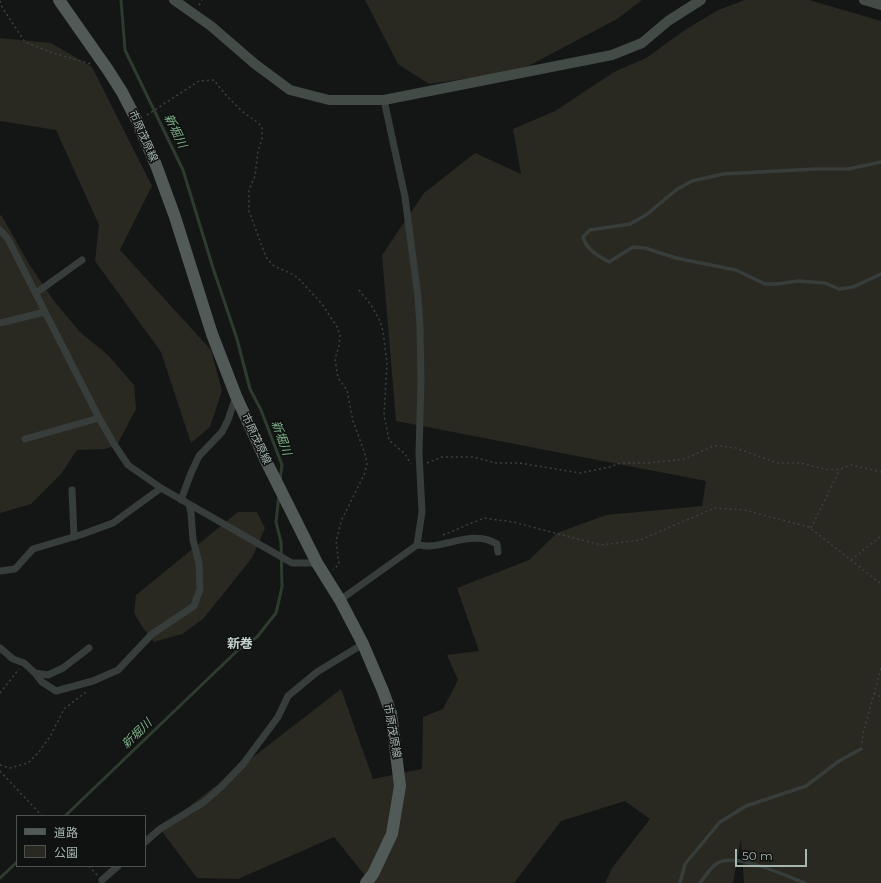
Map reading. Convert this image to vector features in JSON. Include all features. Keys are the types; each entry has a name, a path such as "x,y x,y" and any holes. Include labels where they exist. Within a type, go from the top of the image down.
{"main road":[{"name":"市原茂原線","path":"59,0 108,70 122,92 137,121 156,165 175,218 212,334 236,396 266,462 317,563 340,600 363,644 391,713 400,786 392,834 377,868 366,883"}],"street":[{"path":"174,0 211,26 255,64 290,90 329,100 384,100 612,55 642,43 668,21 700,0"},
{"path":"864,0 881,5"},
{"path":"384,100 405,197 418,296 420,350 420,480 422,512 417,545"},
{"path":"0,230 8,239 99,418 128,465 181,500 292,563 317,563"},
{"path":"36,293 82,260"},
{"path":"0,323 45,312"},
{"path":"181,500 199,456 222,432 228,420 236,396"},
{"path":"25,439 99,418"},
{"path":"0,571 15,568 33,549 74,537 113,523 161,488"},
{"path":"72,490 74,537"},
{"path":"0,648 13,659 24,663 42,682 56,691 93,681 118,670 152,634 194,606 200,589 199,563 193,540 189,504"},
{"path":"340,600 417,545 429,546 460,540 479,539 489,540 497,544 498,552"},
{"path":"146,841 160,829 204,802 221,787 243,764 278,718 288,696 318,672 363,644"},
{"path":"35,673 48,675 63,668 90,648"},
{"path":"102,880 117,867"}],"lane":[{"path":"881,162 848,169 815,169 723,174 692,181 676,190 646,215 630,224 590,230 583,237 584,242 591,250 609,262 633,247 645,248 676,258 736,270 765,284 798,281 825,283 839,289 853,287 881,274"},
{"path":"680,883 685,864 720,822 746,806 806,786 839,761 861,749"},
{"path":"700,883 716,863 729,860 755,863 805,883"}],"path":[{"path":"0,1 2,7 25,42 108,70"},
{"path":"137,121 200,81 214,80 226,96 243,112 257,121 262,127 262,139 258,151 255,176 249,190 249,211 266,257 274,266 298,278 322,304 337,327 340,335 340,346 335,359 338,378 347,390 353,422 365,454 367,464 364,475 342,519 336,541 339,564 326,578"},
{"path":"359,290 371,305 380,321 383,331 387,363 384,415 389,440 405,454 420,480"},
{"path":"420,465 442,457 473,457 496,463 519,463 580,473 610,467 621,463 647,463 685,459 713,446 721,446 736,448 777,463 801,464 830,470 840,469 852,465 881,472"},
{"path":"810,528 840,469"},
{"path":"437,537 484,518 513,522 601,545 640,540 715,508 744,510 810,528 880,583 881,586"},
{"path":"851,560 881,536"},
{"path":"0,693 24,663"},
{"path":"861,749 863,734 881,668"},
{"path":"0,765 10,768 28,762 51,735 64,709 74,700 90,690"},
{"path":"874,693 881,697"},
{"path":"0,771 41,815"},
{"path":"89,867 102,880"}],"green space":[{"path":"365,0 642,0 617,19 519,71 429,84 398,64"},
{"path":"745,0 809,0 881,21 881,883 744,883 741,839 733,883 605,883 612,868 650,819 625,801 561,821 514,883 371,883 334,837 238,879 197,878 160,829 341,689 373,779 422,769 423,717 443,709 458,680 447,655 479,651 457,588 529,560 557,533 606,515 702,506 706,481 396,421 382,255 424,193 475,153 521,174 513,129 555,111 614,72 646,58 685,30 718,10"},
{"path":"0,38 51,43 92,67 152,186 120,250 211,350 222,391 210,427 191,443 161,352 95,261 99,225 56,130 0,121"},
{"path":"0,215 2,216 29,264 54,301 80,332 108,355 134,385 136,409 117,445 105,449 77,450 61,474 31,504 0,513"},
{"path":"238,512 257,512 265,528 252,558 203,619 182,634 154,642 134,613 136,595"}],"waterway":[{"name":"新堀川","path":"121,0 125,50 183,170 213,268 237,339 250,389 261,410 282,465 280,480"},
{"name":"新堀川","path":"66,815 238,650 257,637 276,613 282,587 281,542 276,522 279,495"},
{"name":"新堀川","path":"0,878 16,863"}],"district":[{"name":"新巻","path":"240,644"}]}
